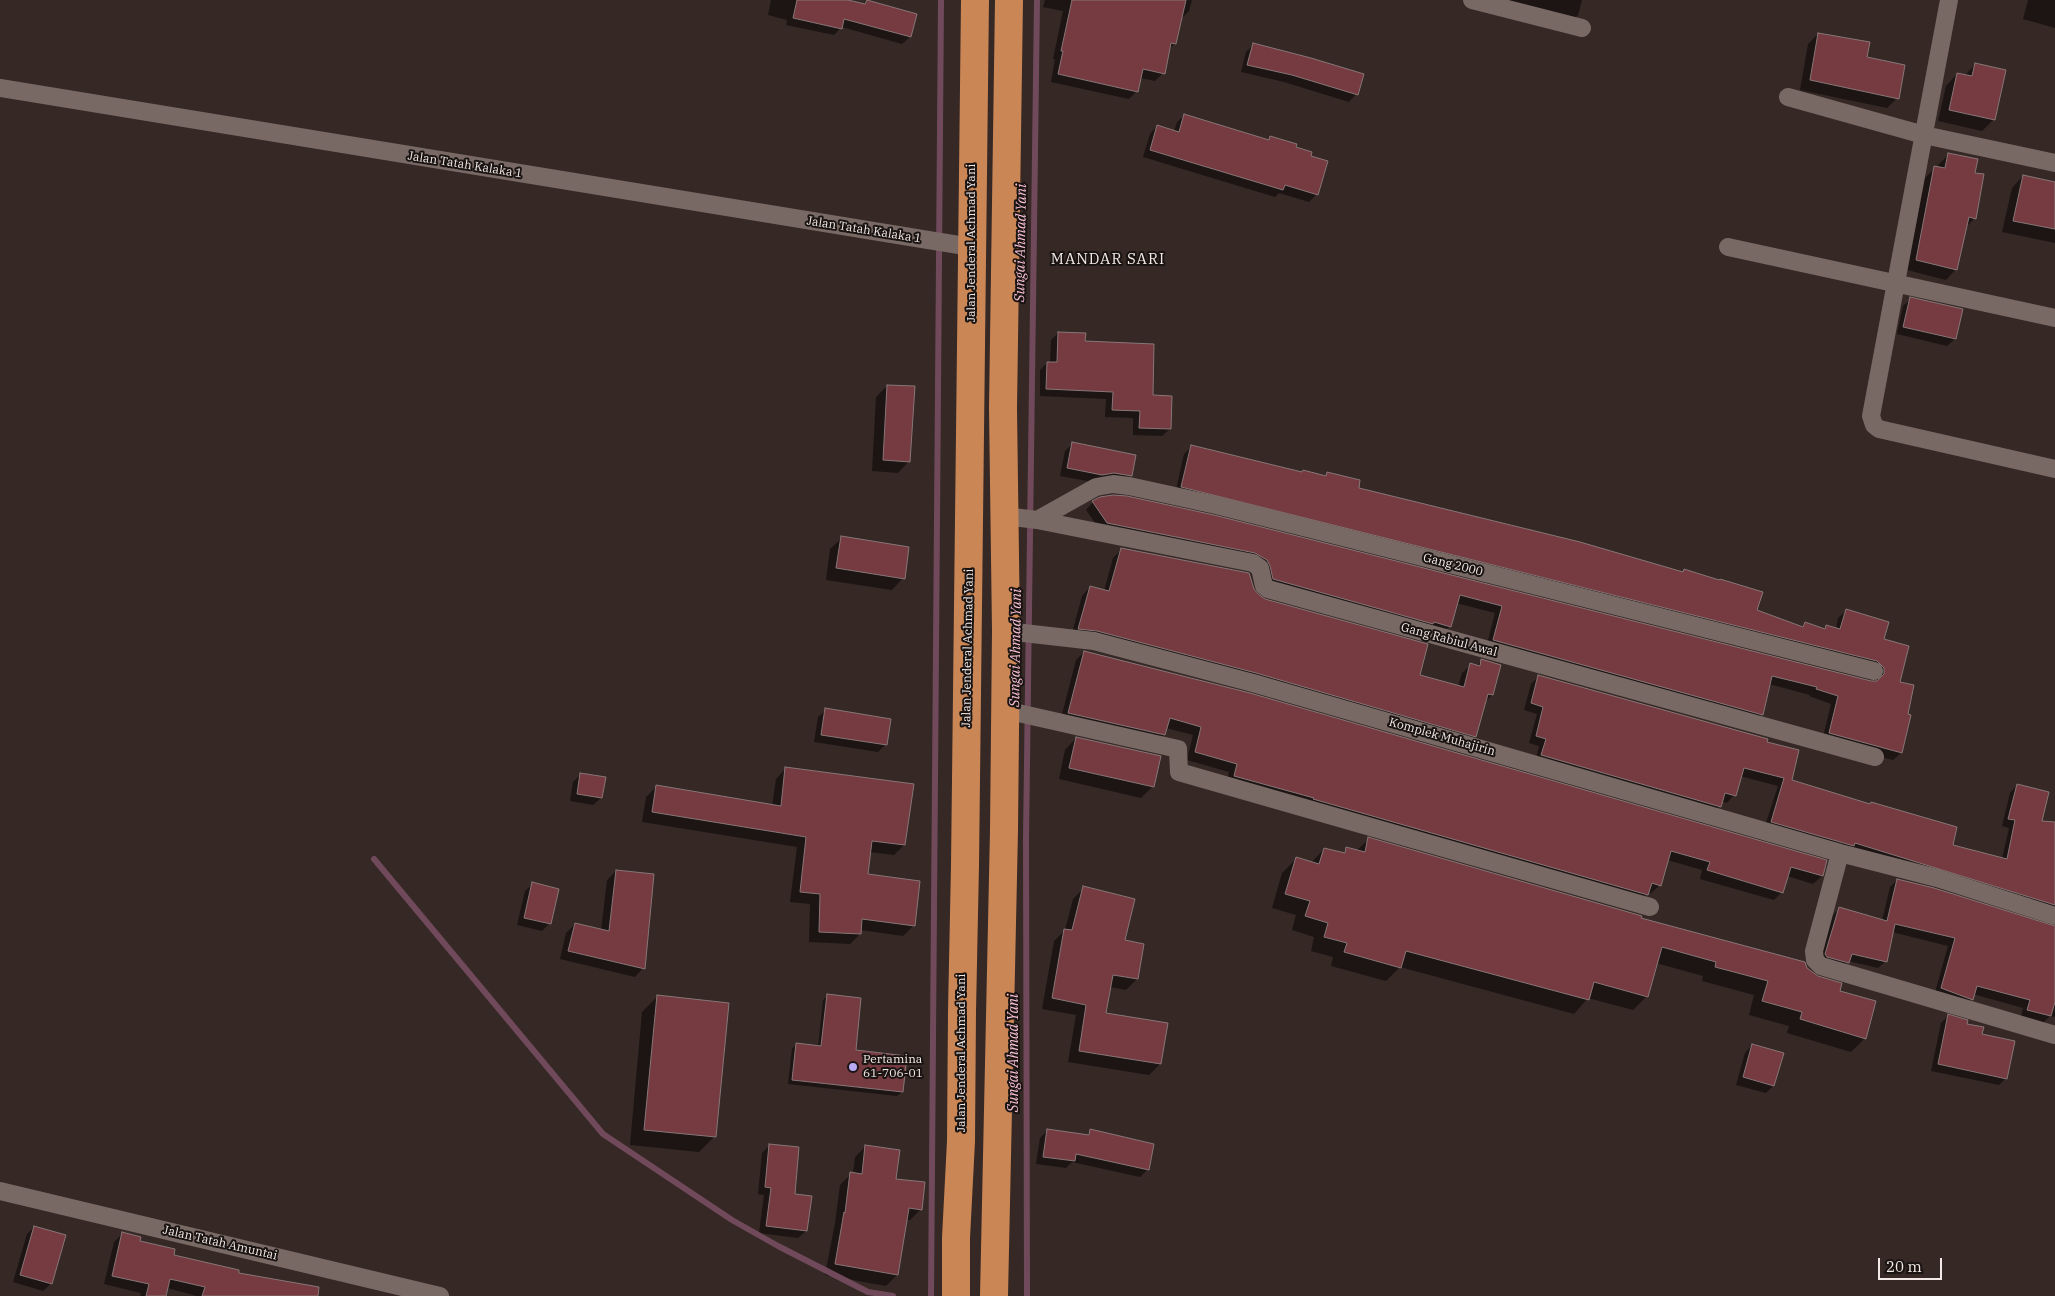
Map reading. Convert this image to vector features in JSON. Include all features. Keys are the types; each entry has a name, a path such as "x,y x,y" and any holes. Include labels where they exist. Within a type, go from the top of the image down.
{"highway":[{"name":"Jalan Jenderal Achmad Yani","path":"956,1296 966,864 971,404 960,246 975,0"},
{"path":"994,1296 1019,713 1013,632 1021,518 1003,408 1009,0"},
{"path":"971,404 1003,408"}],"street":[{"path":"1472,0 1582,28"},
{"path":"1949,0 1871,416 1874,425 1879,429 1892,433 2055,469"},
{"name":"Jalan Tatah Kalaka 1","path":"0,88 960,246"},
{"path":"1788,97 1924,135 2055,163"},
{"path":"1728,247 2055,318"},
{"name":"Gang 2000","path":"1021,518 1096,488 1113,484 1129,486 1216,505 1874,671"},
{"name":"Gang Rabiul Awal","path":"1021,518 1253,563 1260,568 1264,586 1268,590 1875,757"},
{"name":"Komplek Muhajirin","path":"1013,632 1094,641 1253,683 1840,853 1937,878 2055,916"},
{"path":"1019,713 1178,749 1179,772 1650,907"},
{"path":"1840,853 1814,951 1816,960 1821,966 2055,1035"},
{"name":"Jalan Tatah Amuntai","path":"0,1190 440,1296"}],"building":[{"path":"797,0 848,0 865,4 867,0 917,14 911,37 844,19 842,29 793,18"},
{"path":"1072,0 1186,0 1176,44 1171,43 1165,74 1143,69 1138,92 1058,74"},
{"path":"1818,33 1870,42 1867,57 1905,65 1899,99 1810,80"},
{"path":"1253,43 1364,74 1358,95 1292,75 1247,65"},
{"path":"1975,63 2006,70 1995,120 1949,110 1957,73 1972,76"},
{"path":"1184,114 1269,140 1270,136 1297,144 1296,147 1312,152 1311,156 1328,161 1318,195 1285,185 1283,190 1150,150 1157,125 1179,132"},
{"path":"1948,153 1978,159 1975,173 1984,174 1976,219 1969,217 1957,270 1916,260 1934,166 1945,168"},
{"path":"2023,175 2055,182 2055,229 2013,221"},
{"path":"1910,297 1963,309 1956,339 1903,327"},
{"path":"1058,332 1086,333 1085,341 1154,344 1153,395 1172,396 1171,429 1139,428 1140,411 1112,410 1113,392 1046,389 1047,362 1057,362"},
{"path":"887,385 915,386 910,462 883,460"},
{"path":"1072,442 1136,455 1132,476 1114,473 1102,475 1067,468"},
{"path":"1191,445 1302,472 1303,470 1326,476 1327,472 1360,480 1359,488 1580,542 1683,572 1684,569 1720,579 1763,592 1757,610 1803,627 1805,622 1825,629 1826,625 1840,629 1846,609 1889,622 1884,639 1909,646 1900,682 1914,685 1908,714 1911,715 1902,753 1829,733 1838,696 1816,689 1817,687 1772,676 1763,715 1493,640 1502,606 1460,595 1451,627 1434,622 1433,624 1273,579 1267,560 1255,553 1107,523 1092,501 1100,497 1113,495 1127,496 1214,515 1871,681 1877,681 1884,674 1884,668 1877,661 1181,487"},
{"path":"841,536 909,547 905,579 836,568"},
{"path":"1121,548 1249,573 1254,589 1265,599 1428,644 1420,675 1464,687 1470,663 1480,666 1481,659 1501,665 1493,695 1488,694 1476,737 1256,673 1097,631 1078,629 1090,586 1109,591"},
{"path":"1084,651 1250,693 1827,860 1823,876 1791,867 1783,893 1707,870 1710,862 1671,851 1661,886 1652,883 1648,895 1234,776 1237,764 1195,752 1201,727 1170,718 1165,735 1068,713"},
{"path":"1538,675 1768,739 1767,742 1799,750 1792,780 1870,804 1871,802 1957,827 1953,845 2007,859 2015,820 2008,819 2017,784 2049,792 2042,821 2055,822 2055,905 1855,843 1854,846 1771,822 1784,778 1744,768 1736,796 1725,793 1721,807 1541,755 1546,739 1536,736 1543,707 1531,703"},
{"path":"825,708 891,719 887,745 821,735"},
{"path":"1076,737 1161,756 1154,787 1069,768"},
{"path":"785,767 914,784 905,845 872,841 868,874 920,881 915,926 862,919 861,934 819,932 820,894 800,892 806,837 652,812 656,785 781,806"},
{"path":"580,773 606,777 602,798 577,794"},
{"path":"1368,837 1642,916 1641,918 1805,962 1807,968 1818,976 1842,983 1840,991 1876,1001 1866,1039 1800,1019 1802,1012 1762,1001 1768,981 1715,967 1716,962 1662,947 1648,997 1594,982 1589,1000 1406,951 1401,968 1344,952 1347,943 1324,937 1328,923 1305,916 1310,901 1285,894 1296,857 1319,864 1324,848 1345,853 1346,847 1365,852"},
{"path":"616,870 654,874 645,969 568,951 575,923 609,931"},
{"path":"1897,879 1934,888 2055,926 2055,1002 2051,1016 2027,1010 2030,1000 1977,986 1973,1000 1941,988 1955,938 1895,924 1887,962 1852,954 1849,963 1827,957 1825,954 1839,907 1887,921"},
{"path":"532,882 559,889 551,924 524,918"},
{"path":"1083,886 1135,899 1125,940 1144,944 1138,979 1113,975 1106,1013 1168,1023 1161,1064 1079,1051 1086,1005 1052,998 1064,929 1072,930"},
{"path":"827,994 861,998 856,1050 907,1056 903,1092 792,1080 796,1043 821,1046"},
{"path":"657,995 729,1003 716,1137 644,1130"},
{"path":"1948,1014 1968,1020 1967,1024 1984,1027 1982,1034 2015,1041 2007,1079 1938,1064"},
{"path":"1752,1044 1784,1053 1774,1086 1743,1077"},
{"path":"1047,1129 1089,1135 1090,1129 1154,1144 1149,1170 1076,1154 1075,1161 1043,1157"},
{"path":"769,1144 799,1147 795,1194 812,1196 807,1231 766,1226 771,1188 765,1187"},
{"path":"865,1145 900,1150 896,1179 925,1182 922,1210 909,1208 898,1275 835,1264 845,1213 850,1172 862,1174"},
{"path":"34,1226 66,1235 52,1284 20,1275"},
{"path":"122,1232 141,1237 140,1241 175,1249 174,1255 239,1270 239,1273 319,1287 318,1296 202,1296 205,1287 170,1279 166,1296 146,1296 149,1284 112,1276"}],"waterway":[{"name":"Sungai Ahmad Yani","path":"931,1296 941,0"},
{"name":"Sungai Ahmad Yani","path":"1027,1296 1026,839 1037,0"},
{"path":"374,859 603,1134 732,1220 778,1246 868,1292 893,1296"}],"place":[{"name":"Pertamina 61-706-01","path":"853,1067"}],"district":[{"name":"MANDAR SARI","path":"1108,260"}]}
